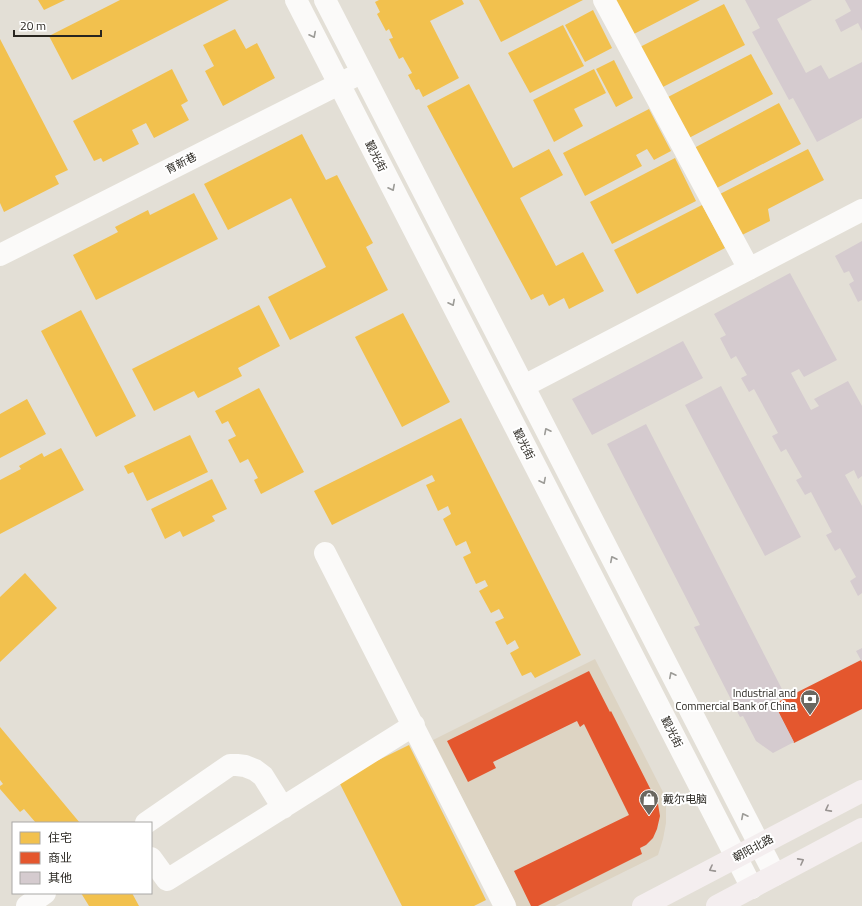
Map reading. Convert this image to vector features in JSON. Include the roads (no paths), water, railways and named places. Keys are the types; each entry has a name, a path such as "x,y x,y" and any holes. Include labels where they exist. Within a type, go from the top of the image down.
{"main road":[{"name":"朝阳北路","path":"643,906 862,790"},
{"path":"717,906 862,829"}],"street":[{"name":"觐光街","path":"296,0 752,888"},
{"path":"325,0 775,875"},
{"path":"604,0 749,269"},
{"name":"育新巷","path":"0,255 362,72"},
{"path":"524,386 862,210"},
{"path":"325,553 506,906"},
{"path":"152,859 168,880 414,725"},
{"path":"147,822 230,765 245,766 255,770 263,776 283,808"},
{"path":"27,906 45,894"}],"place":[{"name":"Industrial and Commercial Bank of China","path":"810,716"},
{"name":"戴尔电脑","path":"649,816"}]}
